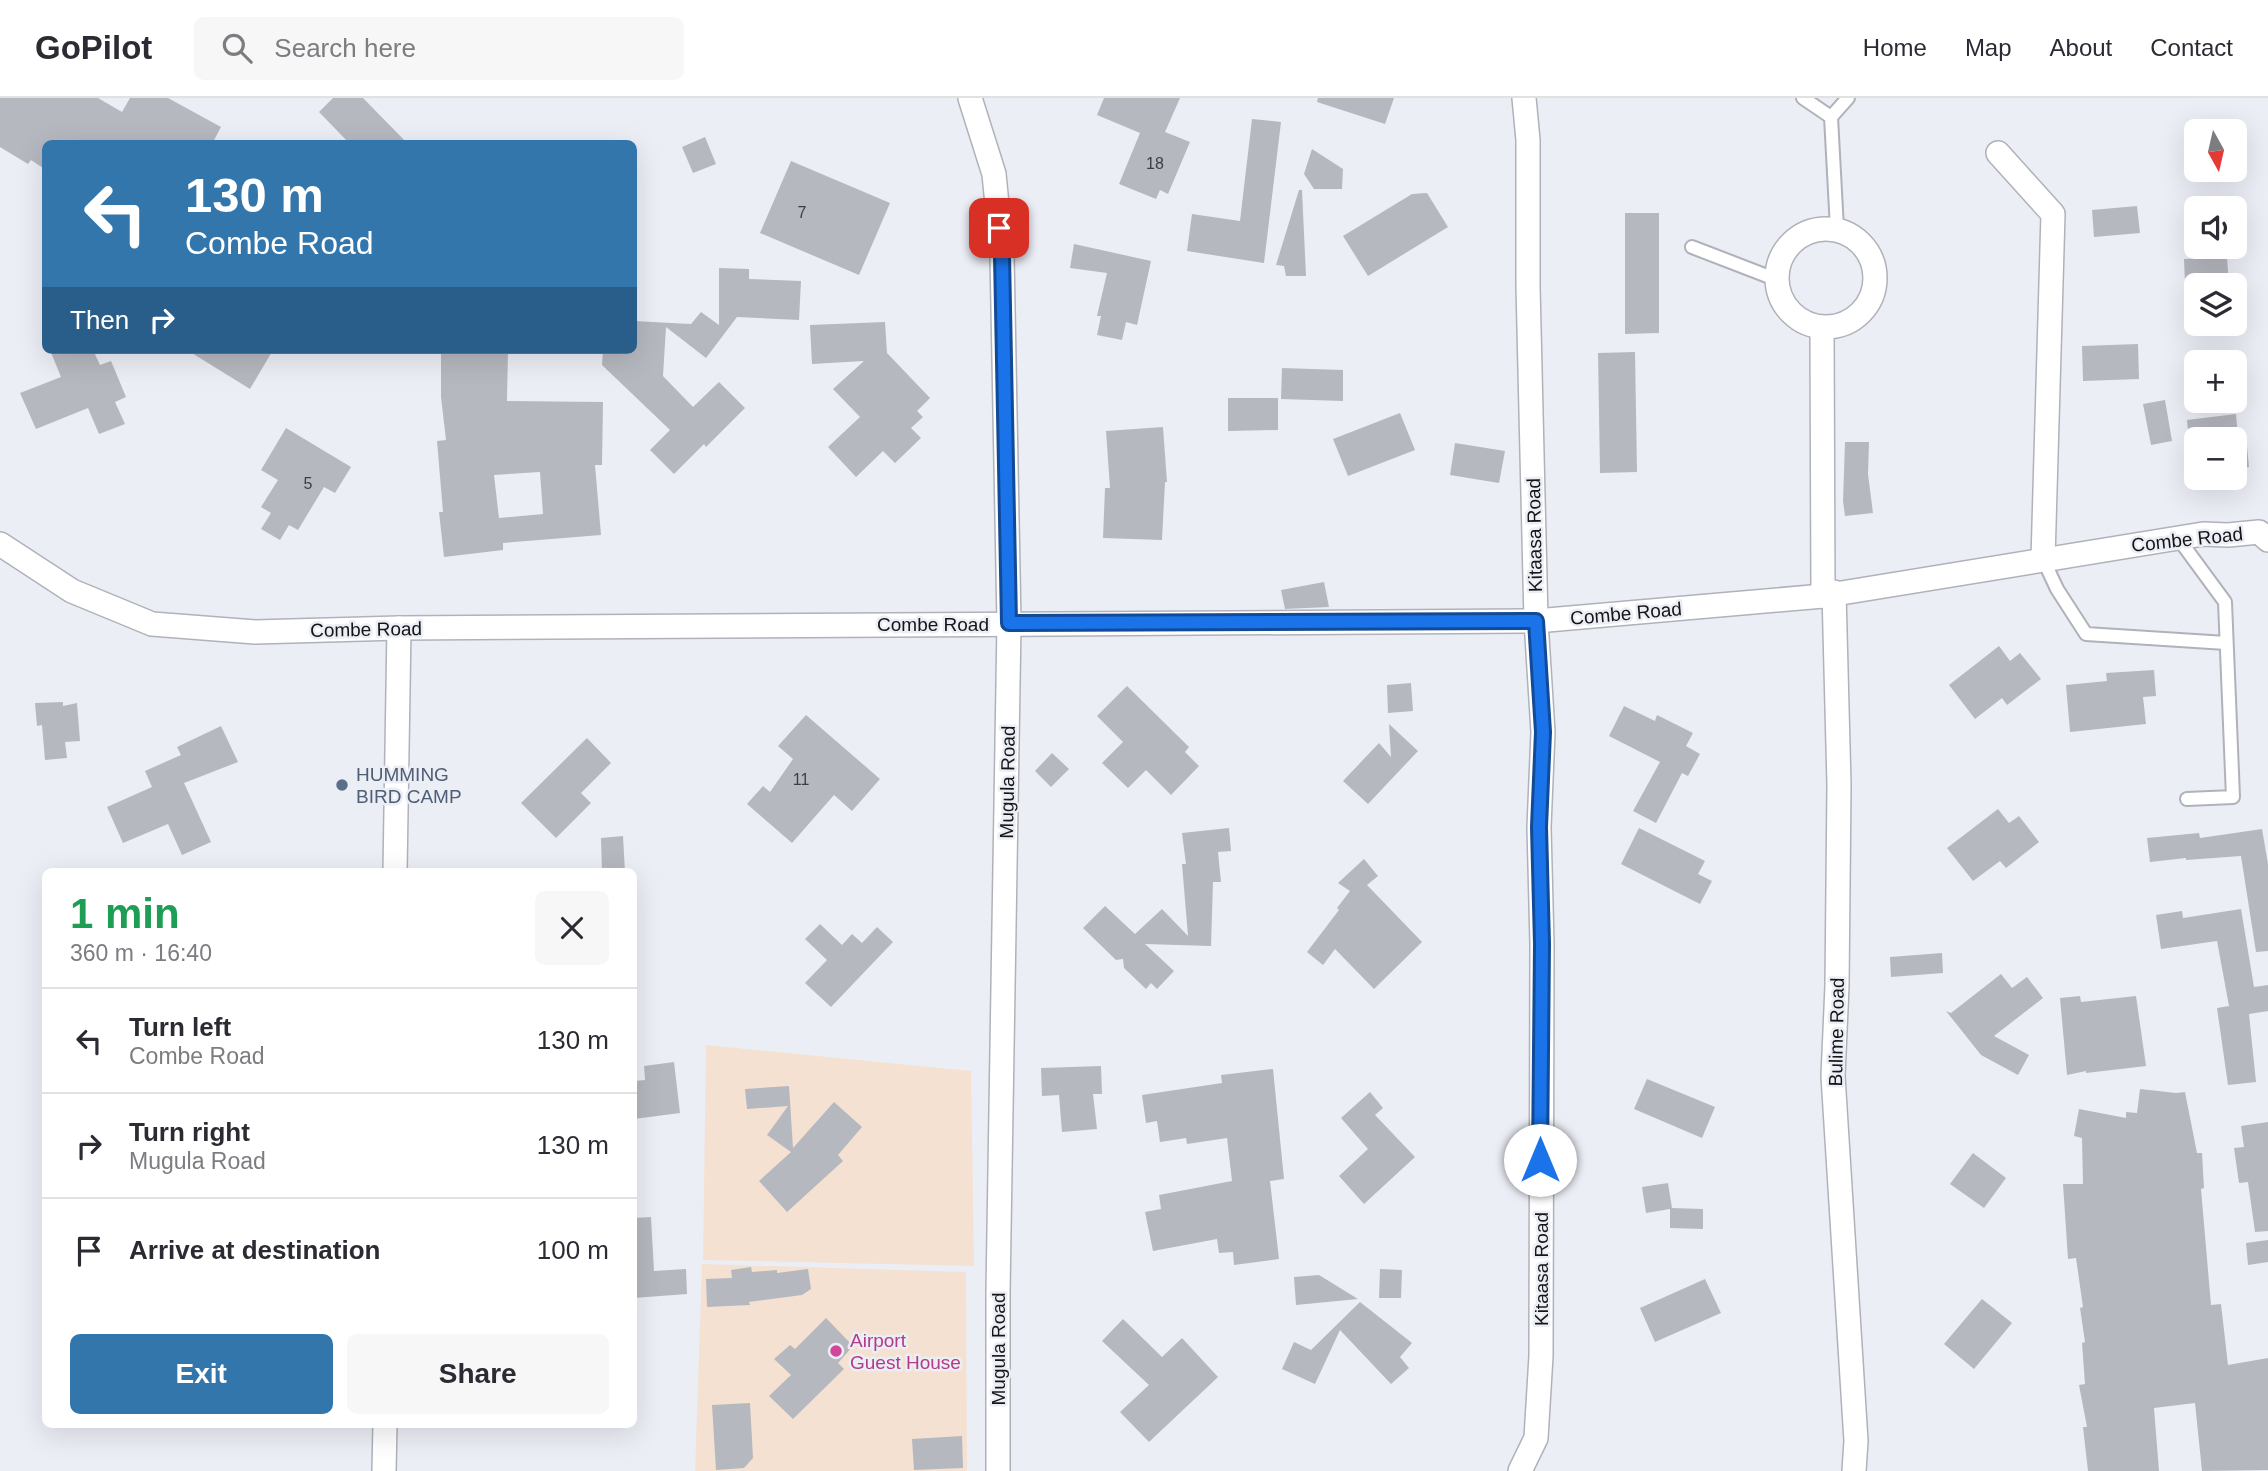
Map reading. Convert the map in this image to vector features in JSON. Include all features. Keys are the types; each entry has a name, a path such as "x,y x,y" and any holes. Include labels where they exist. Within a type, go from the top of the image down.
{"street":[{"name":"Mugula Road","path":"970,98 994,174 1002,255 1009,623 998,1471"},
{"name":"Kitaasa Road","path":"1520,1471 1536,1438 1541,1356 1542,944 1539,827 1543,732 1536,621 1528,286 1528,140 1524,98"},
{"path":"1998,153 2053,214 2043,559"},
{"path":"1814,229 1837,229 1859,240 1873,260 1876,285 1866,308 1847,324 1822,328 1798,320 1782,302 1775,279 1780,256 1794,239 1814,229"},
{"name":"Bulime Road","path":"1822,328 1828,594 1839,785 1833,1076 1856,1441 1854,1471"},
{"name":"Combe Road","path":"0,544 72,591 152,624 255,632 399,628 1536,621 1828,594 2203,534 2263,536"},
{"path":"395,868 399,628"},
{"path":"384,1471 385,1428"}],"lane":[{"path":"1803,98 1831,117"},
{"path":"1837,229 1831,117 1848,98"},
{"path":"1692,247 1775,279"},
{"path":"2178,538 2225,602 2232,797 2187,799"},
{"path":"2043,559 2057,589 2086,634 2226,643"}],"shaded area":[{"path":"706,1045 971,1071 974,1266 703,1260"},
{"path":"702,1264 966,1272 967,1471 695,1471"}],"building":[{"path":"0,98 98,98 122,112 130,98 168,98 221,127 214,140 42,140 42,167 31,160 28,164 0,147"},
{"path":"333,98 363,98 404,140 346,140 319,112"},
{"path":"1104,98 1180,98 1165,132 1190,142 1168,194 1160,190 1156,199 1119,184 1140,133 1097,115"},
{"path":"1318,98 1394,98 1385,124 1317,102"},
{"path":"1252,119 1281,122 1264,263 1187,251 1192,214 1240,221"},
{"path":"705,137 716,164 693,173 682,147"},
{"path":"1312,149 1343,169 1342,189 1314,189 1304,174"},
{"path":"791,161 890,203 859,275 760,233"},
{"path":"1299,190 1302,190 1306,276 1286,276 1284,266 1276,265"},
{"path":"1427,193 1448,227 1368,276 1343,236 1412,194"},
{"path":"2137,206 2140,233 2094,237 2092,210"},
{"path":"1625,213 1659,213 1659,333 1625,334"},
{"path":"1074,244 1151,261 1137,325 1126,322 1122,340 1097,335 1101,316 1097,316 1107,273 1070,268"},
{"path":"2184,259 2227,259 2228,273 2185,273"},
{"path":"719,268 749,269 749,279 801,281 799,320 737,317 706,358 666,327 663,376 693,407 719,382 745,408 674,474 650,450 670,430 602,365 603,354 637,354 637,321 691,324 701,312 719,325"},
{"path":"885,322 887,353 930,398 917,411 923,417 911,428 921,438 895,463 883,451 856,477 828,447 860,417 833,389 864,361 812,364 810,325"},
{"path":"2138,344 2139,379 2083,381 2082,346"},
{"path":"1635,352 1637,472 1600,473 1598,353"},
{"path":"52,354 95,354 100,365 111,361 126,397 115,402 125,424 99,434 88,408 36,429 20,393 61,377"},
{"path":"193,354 271,354 250,389"},
{"path":"441,354 508,354 507,401 603,402 602,465 595,465 601,535 503,543 503,550 444,557 439,512 443,512 437,441 446,440 441,397","holes":["540,472 543,514 499,518 494,475"]},
{"path":"1282,368 1343,370 1343,401 1281,399"},
{"path":"1228,398 1278,398 1278,430 1228,431"},
{"path":"2165,400 2172,441 2151,445 2143,404"},
{"path":"1400,413 1415,450 1348,476 1333,439"},
{"path":"2236,414 2237,427 2188,427 2187,420"},
{"path":"1163,427 1167,482 1162,540 1103,538 1105,488 1110,488 1106,431"},
{"path":"286,428 351,467 335,493 324,487 298,530 289,525 280,540 261,529 271,513 261,507 278,480 261,470"},
{"path":"1845,442 1869,442 1868,474 1873,513 1845,516"},
{"path":"1455,443 1505,451 1499,483 1450,475"},
{"path":"1324,582 1329,607 1285,609 1281,590"},
{"path":"1999,646 2010,661 2020,653 2041,679 2007,705 2002,698 1975,719 1949,685"},
{"path":"2154,670 2156,696 2143,697 2146,724 2070,732 2066,685 2107,681 2106,673"},
{"path":"1411,683 1413,711 1388,713 1387,685"},
{"path":"1127,686 1189,747 1185,752 1199,766 1171,795 1146,770 1128,788 1102,763 1123,742 1097,716"},
{"path":"63,702 63,706 77,703 80,741 65,742 67,758 45,760 42,725 37,726 35,703"},
{"path":"1624,706 1655,721 1657,715 1693,733 1686,746 1700,754 1688,776 1682,773 1656,823 1633,811 1660,762 1609,736"},
{"path":"806,715 880,779 852,811 834,795 792,843 747,804 763,786 770,792 793,759 778,746"},
{"path":"1389,724 1418,751 1368,804 1343,781 1379,743 1391,757"},
{"path":"221,726 238,762 184,783 211,842 182,855 168,824 123,843 107,807 152,787 145,771 181,755 177,747"},
{"path":"587,738 611,763 581,793 591,803 556,838 521,803"},
{"path":"1052,753 1069,769 1051,787 1035,771"},
{"path":"1998,809 2009,823 2019,816 2039,842 2006,868 2000,861 1973,881 1947,848"},
{"path":"1229,828 1231,851 1218,852 1221,882 1213,882 1211,946 1145,944 1174,971 1157,989 1151,983 1146,989 1124,968 1123,959 1116,960 1083,928 1105,906 1135,934 1162,909 1188,936 1182,864 1186,864 1182,833"},
{"path":"1639,828 1705,861 1698,874 1712,881 1700,904 1621,864"},
{"path":"2262,829 2268,864 2268,951 2256,952 2241,856 2150,862 2147,838 2199,833 2200,838"},
{"path":"623,836 625,868 602,868 601,838"},
{"path":"1364,859 1378,876 1367,885 1422,942 1374,989 1335,949 1323,965 1307,952 1350,891 1338,883"},
{"path":"2241,909 2254,987 2268,985 2268,1011 2249,1014 2256,1082 2228,1085 2217,1008 2229,1006 2217,941 2161,949 2156,915 2182,911 2183,918"},
{"path":"820,924 842,945 852,934 862,943 877,927 893,942 831,1007 805,983 827,960 805,939"},
{"path":"1942,953 1943,973 1891,977 1890,957"},
{"path":"2001,974 2012,988 2027,977 2043,998 1994,1036 2029,1055 2018,1075 1981,1055 1946,1011 1951,1013"},
{"path":"2080,996 2081,1002 2136,996 2146,1066 2067,1075 2060,998"},
{"path":"674,1062 680,1113 637,1119 637,1081 645,1080 644,1066"},
{"path":"1101,1066 1102,1094 1093,1094 1097,1129 1062,1132 1059,1095 1042,1096 1041,1068"},
{"path":"1273,1069 1284,1179 1270,1181 1279,1259 1234,1265 1233,1252 1219,1253 1217,1239 1153,1251 1145,1212 1161,1209 1159,1195 1232,1181 1227,1138 1187,1144 1186,1138 1160,1142 1157,1121 1146,1123 1142,1095 1222,1083 1221,1075"},
{"path":"1647,1079 1715,1107 1702,1138 1634,1109"},
{"path":"789,1086 793,1148 834,1102 862,1127 838,1155 843,1161 787,1212 759,1181 791,1152 767,1135 788,1106 747,1109 745,1089"},
{"path":"2140,1089 2185,1092 2197,1153 2202,1153 2204,1188 2201,1189 2211,1305 2221,1304 2228,1365 2268,1358 2268,1470 2202,1471 2195,1403 2154,1408 2159,1471 2088,1471 2083,1427 2087,1427 2079,1385 2085,1384 2082,1343 2085,1342 2080,1308 2083,1307 2076,1258 2068,1259 2063,1184 2083,1184 2082,1138 2074,1136 2079,1109 2126,1118 2126,1112 2137,1113"},
{"path":"1370,1092 1383,1108 1375,1115 1415,1157 1364,1204 1339,1176 1368,1149 1341,1118"},
{"path":"2268,1122 2268,1231 2255,1232 2248,1182 2239,1183 2234,1148 2244,1147 2241,1126"},
{"path":"1973,1153 2006,1178 1984,1208 1950,1184"},
{"path":"1668,1183 1672,1208 1703,1209 1703,1229 1670,1228 1670,1209 1646,1213 1642,1187"},
{"path":"651,1217 654,1271 686,1269 687,1294 637,1298 637,1218"},
{"path":"2268,1240 2268,1262 2248,1265 2246,1243"},
{"path":"751,1267 752,1272 777,1270 777,1273 808,1269 811,1289 802,1295 749,1302 750,1305 707,1307 706,1279 732,1278 731,1270"},
{"path":"1380,1269 1402,1270 1401,1298 1379,1298"},
{"path":"1319,1275 1358,1299 1296,1305 1294,1277"},
{"path":"1705,1279 1721,1313 1655,1342 1640,1308"},
{"path":"1982,1299 2012,1323 1974,1369 1944,1344"},
{"path":"1360,1302 1412,1343 1400,1357 1409,1368 1391,1384 1340,1330 1315,1384 1282,1369 1294,1342 1311,1350"},
{"path":"826,1318 853,1346 838,1363 844,1369 793,1419 769,1396 791,1375 774,1359 790,1345 795,1349"},
{"path":"1123,1319 1162,1357 1182,1338 1218,1377 1149,1442 1120,1412 1149,1385 1102,1341"},
{"path":"750,1403 753,1458 744,1468 716,1470 712,1405"},
{"path":"962,1436 963,1468 914,1470 912,1439"}],"place":[{"name":"HUMMING BIRD CAMP","path":"342,785"},
{"name":"Airport Guest House","path":"836,1351"}],"route":[{"path":"999,228 1002,255 1009,623 1536,621 1543,732 1539,827 1542,944 1540,1160"}]}
